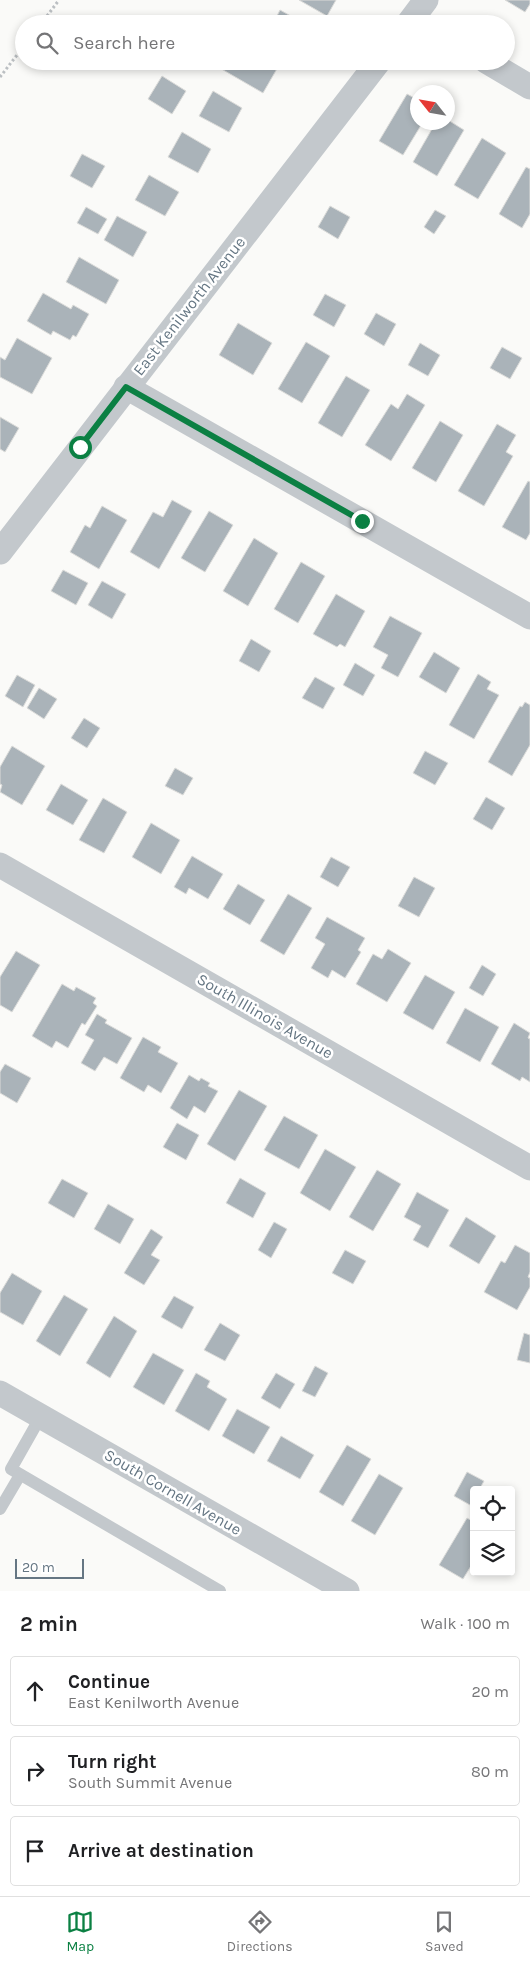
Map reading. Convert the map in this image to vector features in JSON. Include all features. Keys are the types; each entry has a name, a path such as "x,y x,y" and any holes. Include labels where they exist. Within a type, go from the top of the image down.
{"street":[{"name":"East Kenilworth Avenue","path":"0,552 372,70"},
{"path":"502,70 530,86"},
{"path":"126,387 530,617"},
{"name":"South Illinois Avenue","path":"0,865 530,1168"},
{"name":"South Cornell Avenue","path":"0,1392 347,1591"}],"lane":[{"path":"41,1416 11,1469 220,1591"},
{"path":"0,1509 20,1474"}],"path":[{"path":"48,15 59,0"},
{"path":"0,78 15,58"}],"building":[{"path":"299,0 336,0 328,15"},
{"path":"505,0 530,0 530,4 525,12"},
{"path":"280,10 289,15 278,15"},
{"path":"223,70 276,70 263,93"},
{"path":"162,76 186,91 172,114 148,99"},
{"path":"213,91 242,108 229,132 199,116"},
{"path":"407,94 410,96 410,130 418,130 403,155 379,141"},
{"path":"455,124 464,130 437,176 413,162 431,130 455,130"},
{"path":"182,132 211,149 198,173 168,157"},
{"path":"482,138 506,153 478,199 454,185"},
{"path":"82,154 105,166 92,188 70,176"},
{"path":"526,167 530,169 530,214 522,228 499,214"},
{"path":"149,175 179,192 165,216 135,200"},
{"path":"330,206 350,217 338,239 318,227"},
{"path":"86,207 107,219 98,234 77,223"},
{"path":"435,210 446,216 434,234 424,227"},
{"path":"117,216 147,232 133,257 104,240"},
{"path":"79,257 119,280 106,304 66,282"},
{"path":"43,293 71,309 73,305 89,314 76,337 73,335 70,340 53,331 51,335 27,321"},
{"path":"325,294 346,305 334,327 313,315"},
{"path":"376,313 396,324 384,346 364,334"},
{"path":"238,323 272,343 253,375 219,355"},
{"path":"17,338 52,358 32,394 0,377 0,357 5,360"},
{"path":"306,342 330,356 302,403 278,389"},
{"path":"420,343 440,355 428,376 408,365"},
{"path":"502,347 522,358 510,379 490,368"},
{"path":"346,376 370,390 342,437 318,423"},
{"path":"407,394 425,405 391,461 365,445 391,404 398,409"},
{"path":"0,417 19,428 5,452 0,449"},
{"path":"440,421 463,435 436,482 412,468"},
{"path":"497,424 516,435 506,452 513,456 484,506 458,491"},
{"path":"528,481 530,482 530,533 526,540 502,527"},
{"path":"172,500 192,511 159,569 130,552 153,512 163,517"},
{"path":"102,506 127,520 99,569 70,552 85,525 90,528"},
{"path":"209,511 233,525 205,572 181,558"},
{"path":"254,538 278,553 248,606 223,591"},
{"path":"301,562 325,576 298,623 274,609"},
{"path":"63,570 88,583 76,605 51,591"},
{"path":"102,581 126,594 112,619 88,605"},
{"path":"336,594 365,611 345,647 340,644 337,647 313,634"},
{"path":"390,616 422,633 398,677 381,668 388,655 373,647"},
{"path":"251,639 271,651 259,672 239,661"},
{"path":"434,652 460,668 446,693 419,677"},
{"path":"355,663 375,675 363,696 343,685"},
{"path":"478,674 491,682 487,689 499,695 474,739 449,725"},
{"path":"17,675 35,685 23,707 5,696"},
{"path":"315,677 335,688 323,709 302,698"},
{"path":"39,688 57,699 44,719 27,708"},
{"path":"525,702 530,705 530,745 512,776 488,762 520,706 522,707"},
{"path":"84,718 100,728 87,748 71,738"},
{"path":"12,746 45,766 22,805 0,792 2,785 0,784 0,767"},
{"path":"425,751 448,763 435,785 413,773"},
{"path":"175,768 193,778 183,795 165,786"},
{"path":"61,784 88,800 73,825 46,810"},
{"path":"486,797 505,808 492,830 473,819"},
{"path":"103,798 127,812 104,853 79,840"},
{"path":"151,823 180,840 161,874 132,857"},
{"path":"192,856 223,874 208,899 189,888 186,894 174,887"},
{"path":"331,857 350,867 338,887 320,877"},
{"path":"414,877 435,888 419,917 398,906"},
{"path":"238,884 265,900 250,925 223,909"},
{"path":"288,894 312,908 284,955 260,941"},
{"path":"327,917 365,938 358,950 361,952 345,978 332,970 328,978 311,968 325,944 315,938"},
{"path":"388,949 411,963 387,1002 356,984 373,954 382,959"},
{"path":"16,951 40,965 12,1012 0,1005 0,977"},
{"path":"482,965 496,974 483,996 469,988"},
{"path":"425,975 455,992 433,1030 403,1013"},
{"path":"62,984 74,991 76,987 96,998 93,1003 97,1006 85,1025 82,1023 68,1048 56,1041 52,1048 32,1036"},
{"path":"465,1008 499,1027 480,1062 446,1043"},
{"path":"97,1014 107,1020 105,1023 132,1038 117,1064 104,1057 95,1071 81,1063 94,1040 85,1035"},
{"path":"514,1023 530,1033 528,1038 530,1039 530,1082 522,1077 520,1081 491,1064"},
{"path":"143,1037 161,1047 158,1052 178,1063 161,1093 148,1085 144,1092 120,1078"},
{"path":"5,1064 31,1078 17,1103 0,1093 0,1072"},
{"path":"189,1075 199,1081 201,1078 210,1083 208,1086 218,1091 205,1113 194,1106 187,1119 170,1108"},
{"path":"239,1090 267,1106 235,1161 207,1144"},
{"path":"284,1116 318,1135 299,1169 264,1150"},
{"path":"177,1123 199,1135 186,1160 163,1147"},
{"path":"325,1149 356,1167 330,1211 300,1193"},
{"path":"377,1170 401,1184 373,1231 349,1217"},
{"path":"240,1178 266,1193 253,1218 226,1203"},
{"path":"62,1179 88,1193 74,1218 48,1203"},
{"path":"417,1192 449,1210 428,1248 413,1240 421,1226 404,1217"},
{"path":"108,1204 134,1219 120,1244 94,1229"},
{"path":"466,1217 496,1236 479,1264 449,1246"},
{"path":"274,1222 287,1229 271,1258 258,1250"},
{"path":"151,1229 163,1237 151,1255 160,1260 144,1285 124,1273"},
{"path":"515,1245 530,1253 530,1272 528,1277 530,1278 530,1287 517,1310 484,1292 501,1261 505,1263"},
{"path":"345,1250 366,1261 353,1284 332,1273"},
{"path":"12,1273 42,1291 23,1325 0,1312 0,1293"},
{"path":"64,1295 88,1309 60,1356 36,1341"},
{"path":"174,1296 194,1307 182,1329 161,1317"},
{"path":"114,1316 137,1331 110,1378 86,1363"},
{"path":"220,1323 240,1335 225,1361 204,1350"},
{"path":"524,1333 530,1335 530,1363 517,1360"},
{"path":"153,1353 184,1370 164,1405 133,1387"},
{"path":"315,1366 328,1373 315,1397 302,1391"},
{"path":"196,1373 210,1381 207,1387 227,1399 209,1431 175,1411"},
{"path":"276,1373 295,1384 280,1409 261,1398"},
{"path":"237,1409 270,1427 254,1454 222,1436"},
{"path":"281,1436 314,1455 300,1479 267,1461"},
{"path":"347,1445 371,1459 343,1506 319,1492"},
{"path":"467,1472 484,1481 481,1486 470,1486 470,1505 454,1496"},
{"path":"379,1474 403,1488 375,1535 351,1521"},
{"path":"467,1518 470,1520 470,1568 463,1579 439,1565"}],"route":[{"path":"80,447 126,387 362,521"}]}
